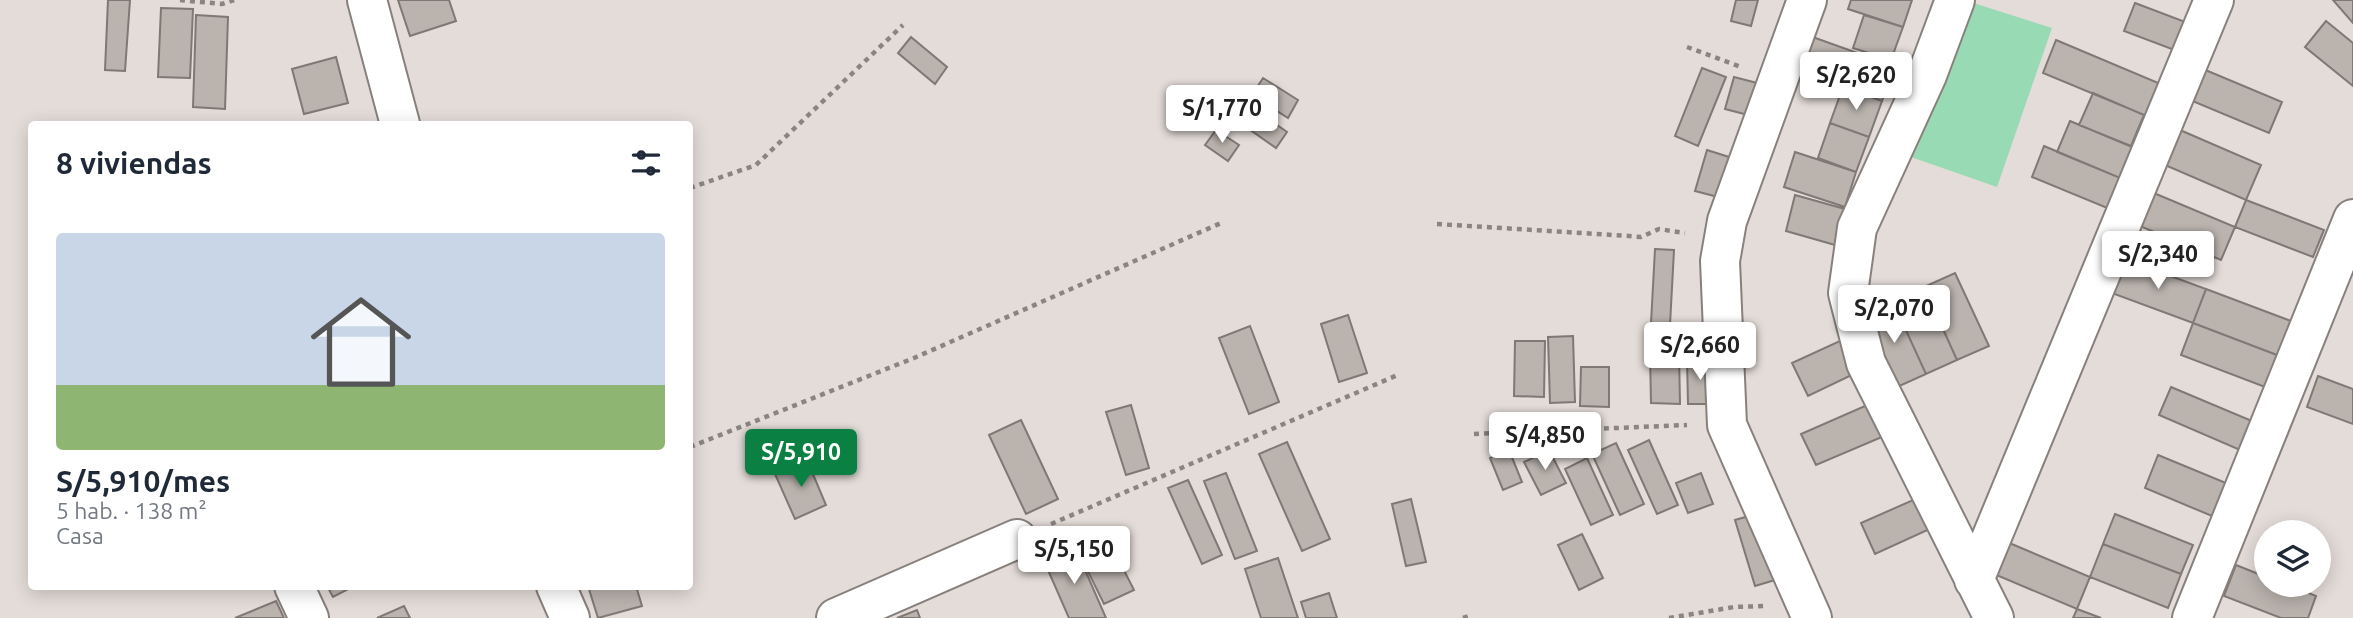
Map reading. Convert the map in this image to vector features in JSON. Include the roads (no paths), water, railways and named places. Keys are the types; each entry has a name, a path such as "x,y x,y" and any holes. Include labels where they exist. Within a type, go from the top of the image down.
{"street":[{"path":"368,0 399,121"},
{"path":"1807,0 1727,221 1720,261 1727,425 1808,609"},
{"path":"1955,0 1927,75 1857,228 1848,293 1866,363 1994,618"},
{"path":"1975,580 2214,0"},
{"path":"2192,618 2353,219"},
{"path":"836,618 1017,539"},
{"path":"297,590 309,618"},
{"path":"558,590 570,618"}]}
